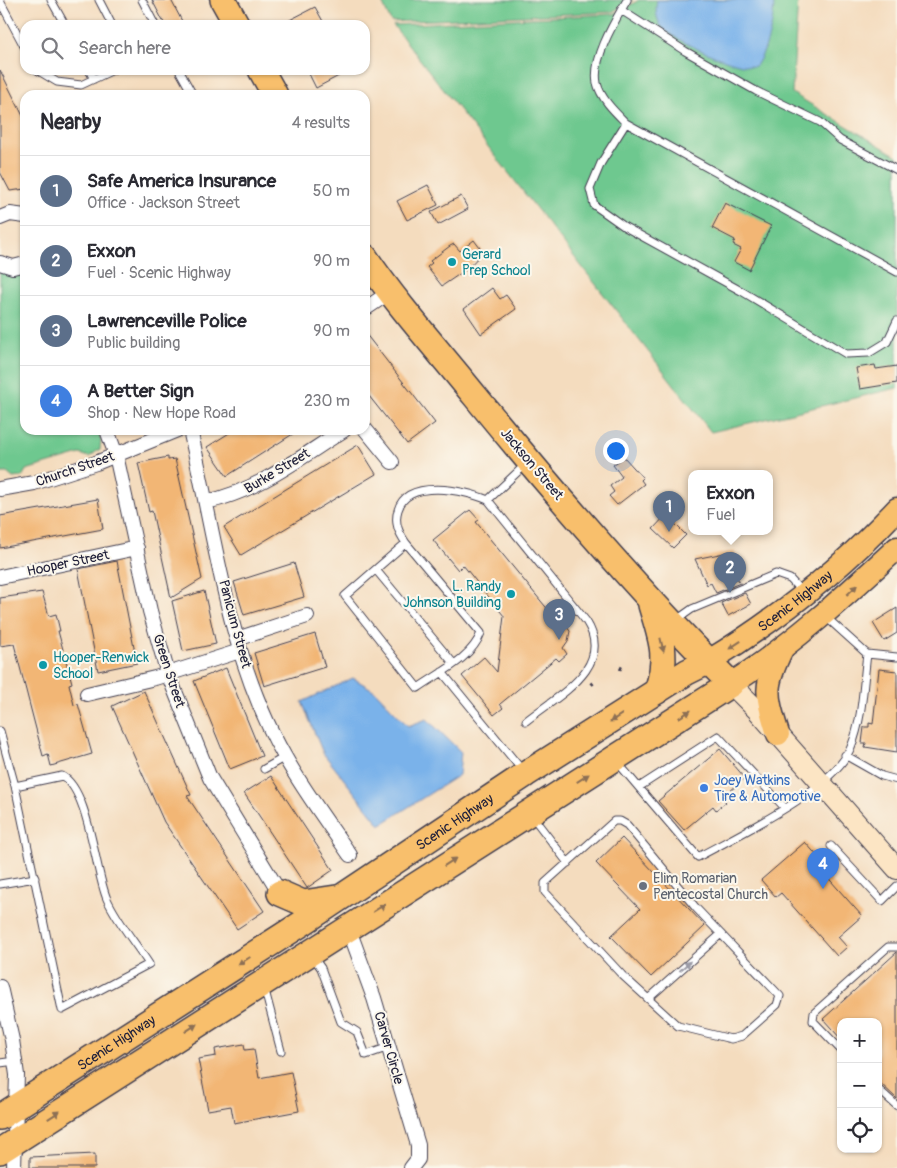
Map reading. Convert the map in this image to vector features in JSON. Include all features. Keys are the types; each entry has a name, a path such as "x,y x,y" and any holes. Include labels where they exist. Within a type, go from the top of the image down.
{"highway":[{"path":"223,0 233,20"},
{"path":"264,75 272,90"},
{"name":"Jackson Street","path":"370,264 390,292 529,461 649,600 731,684"},
{"path":"649,600 664,654 664,671 657,692"},
{"name":"Scenic Highway","path":"7,1112 279,939 526,774 709,661"},
{"name":"Scenic Highway","path":"7,1146 731,684"},
{"path":"280,893 303,903 343,897"},
{"path":"279,939 284,926 285,916 280,893"}],"main road":[{"name":"Scenic Highway","path":"709,661 804,594 843,562 897,509"},
{"name":"Scenic Highway","path":"731,684 824,615 897,548"},
{"path":"778,734 767,690 770,673 783,647"}],"street":[{"path":"1,216 10,214 20,215"},
{"path":"0,262 13,267 20,265"},
{"path":"370,306 390,292"},
{"name":"Green Street","path":"109,435 116,455 150,611 168,674 210,778 280,893"},
{"name":"Church Street","path":"0,489 34,483 116,455 165,435"},
{"name":"Panicum Street","path":"191,435 238,645 268,721 285,757 350,855"},
{"name":"Burke Street","path":"206,502 232,496 259,484 336,435"},
{"path":"370,435 392,462"},
{"name":"Hooper Street","path":"0,576 137,548"},
{"path":"88,694 168,674 307,616"},
{"path":"731,684 778,734 897,869"},
{"name":"Carver Circle","path":"348,927 389,1047 418,1145 418,1159 411,1168"},
{"path":"0,986 15,1061 7,1112 7,1146 14,1168"}],"lane":[{"path":"51,0 61,20"},
{"path":"99,0 109,20"},
{"path":"142,0 152,20"},
{"path":"1,3 20,39"},
{"path":"897,170 840,140 820,122 756,91 685,51 623,3 599,56 597,82 609,107 626,124 897,272"},
{"path":"45,75 57,82 81,86 102,75"},
{"path":"92,75 94,79"},
{"path":"182,75 190,90"},
{"path":"626,124 601,163 590,189 594,205 625,228 743,292 846,354 870,353 887,342 897,321"},
{"path":"488,500 529,461"},
{"path":"406,543 345,596 418,688 454,664 477,643 481,633 406,543 398,528 397,514 403,500 417,490 438,490 479,496 488,500 586,621 593,635 594,658 587,671 526,721"},
{"path":"376,570 454,664"},
{"path":"672,624 692,609 776,574 790,579 804,594"},
{"path":"824,615 867,654 897,657"},
{"path":"614,758 698,857 785,808 837,769 851,749 860,716 867,654"},
{"path":"442,672 526,774"},
{"path":"0,731 15,786 62,1010 149,964 108,900 85,814 75,788 69,779 55,776 15,786"},
{"path":"639,787 718,736 785,808"},
{"path":"846,755 882,776 897,780"},
{"path":"264,769 285,757"},
{"path":"530,812 568,864"},
{"path":"614,821 620,821 627,825 721,934 780,996 777,1005 749,1030 742,1036 731,1039 678,1026 622,975 544,892 546,884 591,844 598,833 614,821"},
{"path":"831,846 882,901 897,886"},
{"path":"0,884 34,878"},
{"path":"648,999 721,934"},
{"path":"837,1046 813,1021 814,1013 888,947 897,947"},
{"path":"310,952 321,968 341,1022 357,1032 366,1055 389,1047"},
{"path":"263,982 280,1051"},
{"path":"0,1063 15,1061"},
{"path":"882,1093 897,1106"}],"path":[{"path":"620,670 622,666"},
{"path":"590,682 596,688"}],"green space":[{"path":"381,0 633,0 612,12 391,22"},
{"path":"639,0 798,0 792,93 897,156 897,388 711,432 393,25 614,14"},
{"path":"0,270 20,272 20,435 100,435 101,440 100,449 89,457 80,454 26,470 22,477 13,478 7,473 0,473"}],"water":[{"path":"657,0 774,0 770,34 756,66 736,63 706,53 667,32 658,20"},
{"path":"353,678 375,691 408,726 427,719 461,752 459,775 380,825 323,753 302,702"}],"building":[{"path":"152,0 171,0 181,20 162,20"},
{"path":"315,7 322,20 290,20"},
{"path":"0,70 20,110 20,190 10,191 0,172"},
{"path":"310,75 341,75 316,88"},
{"path":"428,185 438,205 407,220 397,201"},
{"path":"461,196 468,209 438,225 431,212"},
{"path":"725,203 771,226 749,270 734,262 741,249 733,245 735,240 712,228"},
{"name":"Gerard Prep School","path":"474,240 483,252 467,269 442,286 427,267 432,263 430,261 454,244 460,251"},
{"path":"492,288 500,299 506,295 516,309 481,334 464,309"},
{"path":"370,339 435,423 407,444 370,397"},
{"path":"875,365 876,369 897,366 897,383 860,389 856,368"},
{"path":"226,435 291,435 227,476 207,447"},
{"path":"358,445 376,474 241,555 224,527"},
{"path":"168,457 168,460 175,459 202,579 171,598 152,511 149,512 138,463"},
{"path":"624,457 643,478 641,480 644,484 617,505 609,496 614,492 610,486 622,477 613,465"},
{"path":"98,499 103,529 0,548 0,516"},
{"name":"L. Randy Johnson Building","path":"470,510 479,520 476,522 559,623 562,621 570,631 568,641 563,648 567,654 559,661 556,658 500,704 503,708 494,715 462,676 484,657 497,672 504,616 463,565 458,570 433,540"},
{"path":"666,515 686,535 673,548 653,529"},
{"path":"734,551 743,567 734,572 740,583 716,593 711,583 707,585 695,559"},
{"path":"117,561 137,663 98,671 78,569"},
{"path":"294,563 304,597 244,615 234,582"},
{"path":"204,591 216,644 183,651 172,601"},
{"name":"Hooper-Renwick School","path":"42,592 49,616 56,614 60,631 58,631 72,683 69,684 74,705 78,704 92,754 51,766 48,754 43,756 14,644 0,646 0,598"},
{"path":"745,593 751,604 728,616 721,603"},
{"path":"897,608 897,633 884,641 873,623"},
{"path":"315,634 325,667 264,686 254,653"},
{"path":"226,668 262,756 230,769 194,681"},
{"path":"879,669 897,671 897,752 865,747 866,743 862,743 864,727 869,727 869,723 873,724"},
{"path":"144,691 191,795 187,796 264,911 237,929 164,822 112,706"},
{"name":"Joey Watkins Tire & Automotive","path":"720,749 745,778 722,798 726,802 716,810 713,806 684,830 658,801"},
{"path":"271,776 333,870 307,888 244,793"},
{"name":"Elim Romarian Pentecostal Church","path":"622,838 705,926 651,977 611,936 640,909 596,863"},
{"path":"805,842 820,859 815,863 862,916 838,937 847,947 837,956 781,893 776,897 761,880"},
{"path":"897,952 897,1099 882,1085 882,1018 837,1018 837,1035 823,1019"},
{"path":"244,1044 245,1050 254,1049 259,1078 291,1072 299,1111 234,1123 231,1106 208,1110 198,1059 216,1056 215,1049"},
{"path":"95,1154 95,1168 30,1168 30,1157"}],"place":[{"name":"Gerard Prep School","path":"452,262"},
{"name":"Safe America Insurance","path":"669,532"},
{"name":"Exxon","path":"730,593"},
{"name":"L. Randy Johnson Building","path":"511,594"},
{"name":"Lawrenceville Police","path":"559,640"},
{"name":"Hooper-Renwick School","path":"43,665"},
{"name":"Joey Watkins Tire & Automotive","path":"704,788"},
{"name":"Elim Romarian Pentecostal Church","path":"643,886"},
{"name":"A Better Sign","path":"823,889"}]}
